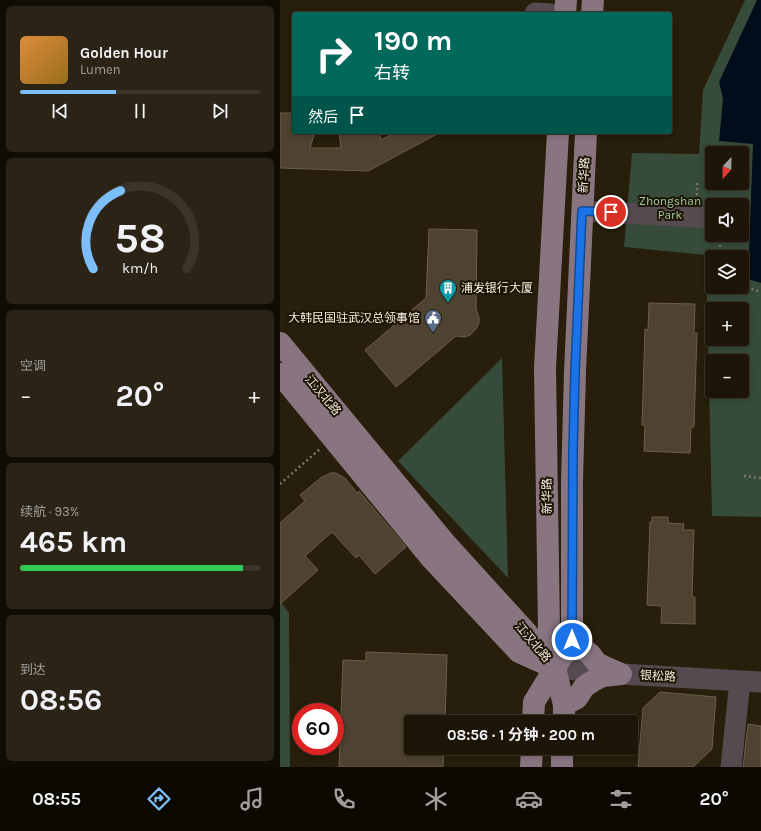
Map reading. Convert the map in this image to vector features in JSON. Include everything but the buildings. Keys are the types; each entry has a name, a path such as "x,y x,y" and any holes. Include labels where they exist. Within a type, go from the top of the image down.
{"main road":[{"path":"565,12 566,0"},
{"path":"592,12 593,0"},
{"name":"新华路","path":"558,134 545,368 549,630 564,714"},
{"name":"新华路","path":"572,640 572,457 586,134"},
{"name":"江汉北路","path":"280,343 446,544 523,642"},
{"name":"江汉北路","path":"280,374 431,558 523,642 555,668"},
{"path":"533,712 536,687 539,677 523,642 549,630"},
{"path":"533,712 555,668 572,640 590,654 597,662 621,674"},
{"path":"564,714 584,687 603,676 621,674"},
{"path":"531,767 532,755"},
{"path":"562,755 562,767"}],"street":[{"path":"582,211 705,218"},
{"name":"银松路","path":"555,668 621,674 761,682"},
{"path":"731,767 740,681"}],"path":[{"path":"749,288 761,292"},
{"path":"280,484 333,438"},
{"path":"744,476 761,478"}],"green space":[{"name":"Zhongshan Park","path":"745,0 761,0 761,517 712,516 709,398 749,398 749,354 708,354 708,346 749,346 749,302 707,302 707,294 749,294 749,250 705,250 705,255 624,247 632,153 699,154 703,90"},
{"path":"502,358 508,578 398,461"},
{"path":"280,601 289,613 290,767 280,767"}],"water":[{"path":"757,0 761,0 761,283 749,279 753,144 719,141 723,99 719,82"}],"place":[{"name":"浦发银行大厦","path":"448,303"},
{"name":"大韩民国驻武汉总领事馆","path":"433,333"}],"route":[{"path":"572,640 572,481 582,211 611,212"}]}
